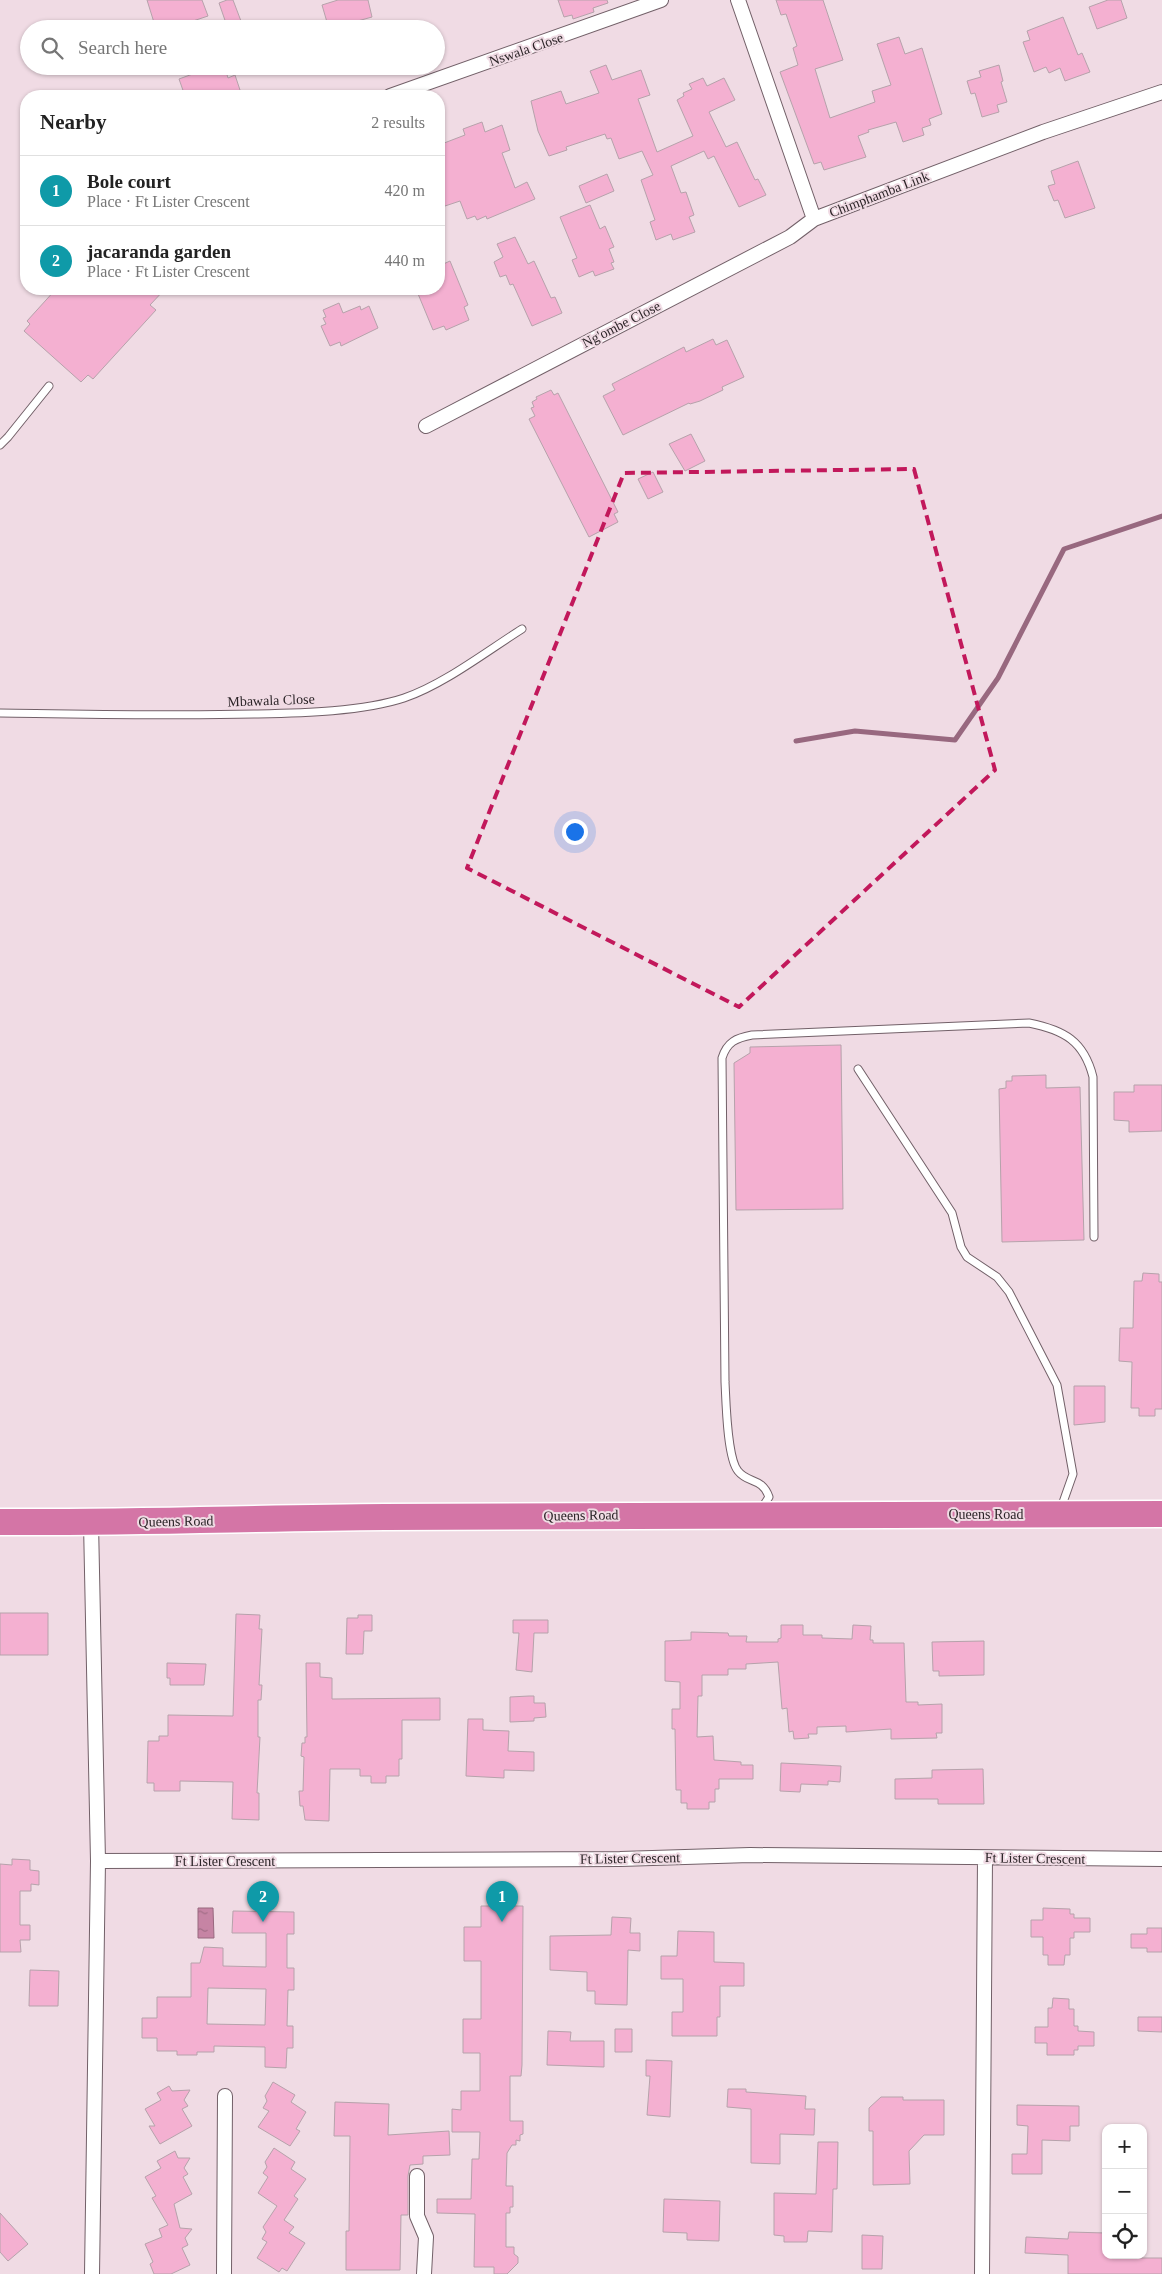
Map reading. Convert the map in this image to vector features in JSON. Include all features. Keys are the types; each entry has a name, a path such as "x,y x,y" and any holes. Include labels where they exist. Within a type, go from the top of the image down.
{"highway":[{"name":"Queens Road","path":"0,1522 90,1523 346,1517 758,1513 1162,1514"}],"street":[{"name":"Nswala Close","path":"407,90 661,0"},
{"name":"Chimphamba Link","path":"738,0 814,219 1043,132 1162,92"},
{"name":"Ng'ombe Close","path":"426,426 790,237 814,219"},
{"path":"90,1523 98,1861 92,2274"},
{"name":"Ft Lister Crescent","path":"98,1861 620,1859 750,1854 1162,1859"},
{"path":"982,2274 985,1858"},
{"path":"224,2274 225,2096"},
{"path":"417,2176 417,2216 426,2237 424,2274"}],"lane":[{"path":"0,445 49,386"},
{"name":"Mbawala Close","path":"0,713 228,714 311,712 366,706 404,698 430,687 522,629"},
{"path":"758,1513 769,1497 761,1484 739,1473 734,1466 727,1426 722,1058 725,1048 731,1041 752,1035 1029,1023 1048,1027 1064,1035 1079,1046 1088,1059 1093,1077 1094,1237"},
{"path":"858,1069 952,1213 962,1247 967,1257 997,1277 1008,1292 1057,1385 1073,1474 1059,1514"}],"highlighted area":[{"path":"914,469 995,770 739,1007 467,868 624,473"}],"water":[{"path":"198,1908 213,1908 214,1938 198,1938"}],"building":[{"path":"147,0 202,0 208,16 196,20 153,20"},
{"path":"233,0 241,20 225,20 219,3"},
{"path":"338,0 368,0 372,17 361,20 326,20 322,5"},
{"path":"558,0 607,0 608,3 593,8 594,12 573,19 572,15 564,17"},
{"path":"776,0 823,0 843,60 815,69 830,118 875,102 872,91 891,85 877,44 899,37 905,54 922,48 942,114 929,119 931,125 922,128 924,135 903,142 896,122 868,130 869,132 858,136 866,157 824,170 821,162 814,164 780,72 798,65 793,48 797,46 786,14 781,15"},
{"path":"1108,0 1121,0 1127,18 1097,29 1089,7"},
{"path":"1063,17 1078,55 1082,53 1090,72 1065,81 1060,68 1049,73 1046,67 1034,72 1023,42 1030,40 1027,31"},
{"path":"606,65 612,80 641,70 650,95 638,99 657,152 693,136 677,100 684,96 683,93 692,89 689,84 703,78 707,86 724,78 735,100 709,112 726,147 737,142 755,180 758,179 766,195 739,207 714,156 708,159 704,151 671,166 681,193 686,192 694,215 689,217 695,232 673,240 671,234 656,240 650,222 655,220 641,180 653,175 642,151 619,159 611,138 607,139 605,134 566,147 567,150 549,156 538,131 531,101 561,91 566,104 599,93 590,71"},
{"path":"999,65 1003,81 1001,82 1007,102 997,105 999,112 982,117 975,93 971,94 967,81 981,77 979,71"},
{"path":"190,75 227,75 228,78 235,75 240,90 183,90 179,79"},
{"path":"482,122 485,132 502,125 510,150 502,153 515,188 527,182 535,199 487,219 486,216 477,220 475,216 467,219 460,201 445,206 445,143 465,135 463,129"},
{"path":"1078,161 1095,208 1065,218 1058,200 1054,201 1048,186 1055,184 1051,171"},
{"path":"607,174 614,191 586,203 579,186"},
{"path":"590,205 600,229 605,226 614,247 609,249 614,262 611,263 614,269 595,276 593,271 579,277 572,260 577,258 560,217"},
{"path":"515,237 528,264 534,261 551,298 555,297 562,313 532,326 513,284 510,285 506,275 500,277 494,262 503,257 497,244"},
{"path":"450,261 468,305 464,307 469,320 446,330 444,326 433,330 418,295 445,295 445,263"},
{"path":"51,295 159,295 150,305 156,310 93,379 88,375 81,382 24,331 30,324 27,321"},
{"path":"339,303 343,313 360,306 361,310 369,306 378,328 341,346 340,342 330,346 321,326 326,324 323,318 326,317 323,310"},
{"path":"713,339 716,345 727,340 744,377 722,387 723,390 700,401 689,403 623,435 603,396 615,390 612,384 684,347 686,352"},
{"path":"551,390 554,395 558,393 618,512 614,514 618,522 589,537 529,419 535,416 531,408 534,407 532,402 537,399 536,397"},
{"path":"691,434 705,461 685,471 669,444"},
{"path":"653,472 663,492 648,499 638,479"},
{"path":"841,1045 843,1209 736,1210 734,1063 750,1053 750,1047"},
{"path":"1046,1075 1046,1088 1080,1087 1084,1240 1002,1242 999,1089 1006,1088 1006,1081 1012,1081 1012,1076"},
{"path":"1134,1085 1162,1085 1162,1131 1129,1132 1129,1121 1114,1120 1114,1092 1134,1092"},
{"path":"1143,1273 1159,1274 1159,1282 1162,1282 1162,1409 1155,1409 1155,1416 1139,1416 1139,1408 1131,1408 1132,1362 1119,1361 1120,1328 1133,1328 1134,1281 1142,1281"},
{"path":"1074,1386 1105,1386 1105,1422 1074,1425"},
{"path":"0,1613 48,1613 48,1655 0,1655"},
{"path":"236,1614 260,1615 259,1629 262,1629 259,1685 262,1685 261,1700 258,1700 258,1737 260,1737 257,1793 259,1793 259,1820 232,1819 233,1782 180,1781 180,1791 154,1791 154,1783 147,1783 148,1741 159,1741 159,1736 168,1736 168,1715 233,1716"},
{"path":"358,1615 372,1615 372,1631 364,1631 363,1654 346,1654 347,1618 358,1618"},
{"path":"513,1620 548,1620 548,1633 534,1633 532,1672 516,1670 519,1633 513,1633"},
{"path":"781,1625 803,1625 803,1635 822,1635 822,1638 852,1639 853,1625 871,1626 870,1640 873,1640 873,1643 904,1643 906,1702 918,1702 918,1705 942,1704 942,1733 936,1733 937,1738 891,1739 891,1729 846,1732 846,1726 817,1727 817,1734 808,1734 809,1738 794,1739 793,1731 789,1732 787,1708 782,1709 778,1662 746,1664 746,1669 728,1669 728,1675 702,1675 702,1696 698,1696 697,1737 713,1736 714,1760 741,1762 741,1765 753,1765 753,1779 719,1779 719,1789 715,1789 715,1802 709,1802 709,1809 687,1809 687,1803 681,1803 681,1790 676,1790 675,1729 672,1729 672,1709 680,1709 680,1682 665,1681 665,1641 691,1640 691,1632 728,1633 729,1636 747,1636 746,1642 778,1642 778,1639 781,1638"},
{"path":"984,1641 984,1675 939,1676 939,1671 933,1671 932,1642"},
{"path":"167,1663 206,1664 204,1685 170,1685 170,1678 167,1678"},
{"path":"306,1663 320,1663 320,1677 332,1678 332,1699 440,1698 440,1720 402,1720 402,1759 399,1759 399,1776 386,1776 386,1783 371,1783 371,1776 360,1776 360,1769 330,1769 329,1821 305,1820 303,1806 300,1806 299,1791 303,1791 304,1757 301,1756 302,1743 305,1743 305,1737 307,1737"},
{"path":"534,1696 534,1703 545,1703 546,1717 534,1718 534,1721 510,1722 510,1697"},
{"path":"468,1719 483,1719 483,1730 509,1731 508,1751 534,1752 534,1771 504,1770 504,1778 466,1776"},
{"path":"781,1763 841,1766 840,1782 828,1781 828,1785 801,1784 800,1792 780,1791"},
{"path":"983,1769 984,1804 938,1804 938,1799 895,1799 895,1779 932,1778 932,1770"},
{"path":"12,1859 30,1860 30,1870 39,1871 39,1885 31,1884 31,1891 20,1891 20,1925 30,1925 30,1940 20,1940 21,1952 0,1952 0,1864 12,1865"},
{"path":"481,1906 523,1906 522,2065 521,2076 510,2076 510,2121 523,2121 523,2134 520,2135 520,2141 516,2140 516,2145 512,2145 507,2153 506,2186 513,2186 513,2207 510,2207 510,2213 506,2213 506,2247 514,2247 514,2254 518,2257 518,2263 507,2274 494,2274 494,2267 474,2267 475,2214 437,2213 437,2199 471,2199 472,2159 479,2159 480,2132 452,2132 452,2109 461,2110 461,2091 480,2091 480,2053 463,2053 463,2019 481,2019 481,1961 464,1961 464,1927 481,1927"},
{"path":"1043,1908 1070,1909 1070,1914 1074,1914 1074,1918 1090,1918 1090,1932 1074,1932 1074,1938 1070,1938 1070,1955 1065,1955 1064,1965 1048,1965 1048,1955 1043,1955 1043,1937 1031,1937 1031,1920 1043,1920"},
{"path":"233,1911 294,1912 294,1934 287,1934 287,1968 294,1968 294,1990 288,1990 287,2026 293,2026 293,2048 287,2048 286,2068 265,2067 265,2047 214,2046 214,2052 197,2052 197,2055 177,2055 177,2051 157,2051 157,2038 142,2038 142,2018 157,2018 157,1997 191,1997 191,1963 200,1963 204,1947 223,1948 223,1966 266,1967 266,1933 232,1933","holes":["208,1988 266,1989 265,2025 207,2024"]},
{"path":"612,1917 631,1918 630,1933 640,1933 640,1951 628,1950 627,2005 595,2004 595,1991 587,1991 587,1972 550,1970 550,1936 611,1935"},
{"path":"1147,1928 1162,1928 1162,1952 1147,1952 1147,1948 1131,1948 1131,1934 1147,1934"},
{"path":"678,1931 714,1932 714,1962 744,1963 744,1986 720,1986 720,2017 717,2017 717,2036 672,2036 672,2012 683,2012 683,1979 661,1979 661,1956 677,1956"},
{"path":"30,1970 59,1971 58,2006 29,2006"},
{"path":"1053,1998 1069,1999 1069,2009 1074,2009 1074,2026 1078,2026 1078,2031 1094,2032 1094,2046 1078,2046 1078,2050 1074,2050 1074,2055 1047,2055 1047,2043 1035,2043 1035,2027 1048,2027 1048,2008 1052,2008"},
{"path":"1138,2017 1162,2017 1162,2032 1138,2031"},
{"path":"615,2029 632,2029 632,2052 615,2052"},
{"path":"548,2031 571,2032 570,2041 604,2041 604,2067 547,2065"},
{"path":"646,2060 672,2061 670,2117 647,2115 650,2076 646,2076"},
{"path":"273,2082 295,2095 291,2102 306,2112 296,2129 300,2131 290,2146 258,2127 269,2111 263,2108 267,2101 265,2096"},
{"path":"169,2086 172,2091 190,2090 184,2100 188,2106 182,2109 192,2126 160,2144 149,2126 155,2126 145,2109 161,2100 157,2093"},
{"path":"728,2089 746,2089 746,2092 806,2096 805,2109 815,2109 814,2135 780,2134 780,2164 751,2163 751,2109 727,2107"},
{"path":"881,2097 903,2097 903,2100 944,2100 944,2135 924,2135 909,2151 910,2184 873,2185 873,2131 869,2131 869,2108"},
{"path":"335,2102 389,2104 388,2135 449,2131 450,2155 423,2156 423,2164 410,2165 408,2176 408,2215 401,2215 400,2270 346,2270 346,2231 349,2231 350,2136 334,2136"},
{"path":"1017,2105 1079,2106 1079,2126 1070,2126 1070,2141 1042,2140 1042,2174 1012,2174 1012,2154 1027,2154 1028,2126 1017,2125"},
{"path":"818,2142 838,2142 837,2189 833,2189 832,2232 808,2231 807,2242 784,2242 784,2236 774,2235 774,2193 816,2194"},
{"path":"274,2148 295,2162 291,2169 306,2179 294,2196 298,2199 284,2220 294,2227 289,2233 305,2243 287,2271 282,2268 279,2272 257,2258 267,2242 262,2239 266,2232 263,2227 277,2206 258,2193 268,2177 263,2173 267,2167 265,2162"},
{"path":"175,2151 178,2158 190,2158 184,2168 188,2174 183,2177 192,2194 174,2204 180,2228 192,2229 185,2238 188,2245 182,2248 190,2265 171,2274 154,2274 150,2264 153,2262 145,2244 162,2237 159,2229 168,2225 152,2198 156,2196 145,2177 161,2168 157,2161"},
{"path":"664,2199 720,2201 719,2241 687,2240 687,2233 663,2232"},
{"path":"0,2213 28,2244 8,2261 0,2252"},
{"path":"1069,2232 1102,2233 1102,2259 1162,2258 1162,2274 1068,2274 1068,2255 1025,2253 1026,2237 1068,2239"},
{"path":"862,2235 883,2236 882,2269 862,2269"}],"waterway":[{"path":"796,741 855,731 955,740 998,678 1064,549 1162,516"}],"place":[{"name":"jacaranda garden","path":"263,1922"},
{"name":"Bole court","path":"502,1922"}]}
